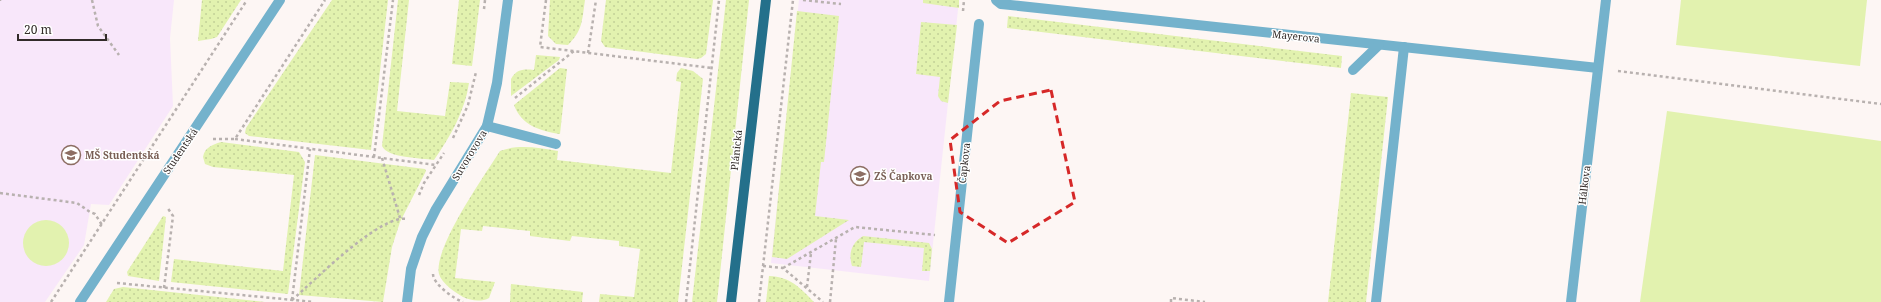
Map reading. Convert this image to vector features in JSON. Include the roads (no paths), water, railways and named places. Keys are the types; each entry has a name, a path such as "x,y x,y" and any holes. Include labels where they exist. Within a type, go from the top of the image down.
{"main road":[{"name":"Plánická","path":"731,302 766,0"}],"street":[{"name":"Studentská","path":"80,302 280,0"},
{"name":"Suvorovova","path":"408,302 411,269 422,237 436,209 487,126 497,83 508,0"},
{"name":"Mayerova","path":"996,0 1001,4 1598,68"},
{"name":"Hálkova","path":"1571,302 1606,0"},
{"name":"Čapkova","path":"949,302 979,24"},
{"path":"1353,70 1379,45"},
{"path":"1376,302 1404,47"},
{"path":"487,126 556,144"}],"place":[{"name":"MŠ Studentská","path":"71,155"},
{"name":"ZŠ Čapkova","path":"860,176"}]}
